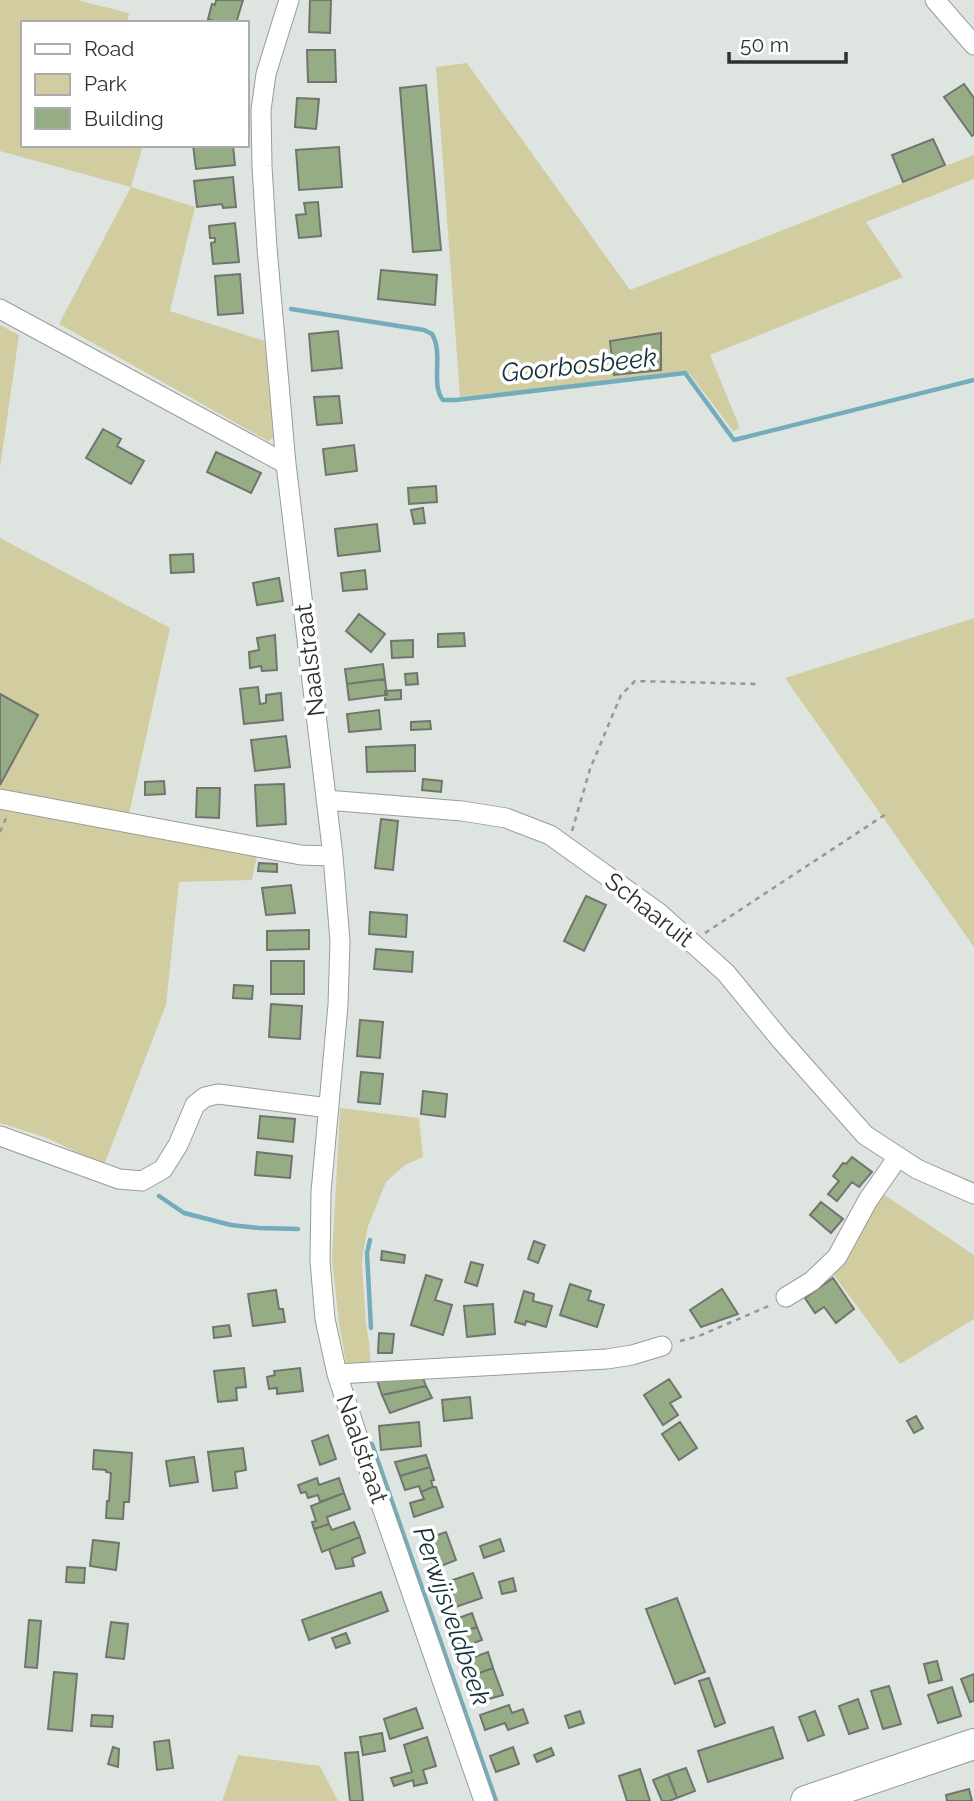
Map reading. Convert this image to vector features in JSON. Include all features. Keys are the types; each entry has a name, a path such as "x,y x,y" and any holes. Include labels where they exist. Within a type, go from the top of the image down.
{"main road":[{"path":"806,1801 974,1744"}],"street":[{"name":"Naalstraat","path":"289,0 266,74 261,110 263,180 286,464 333,856 340,941 338,1005 321,1192 320,1261 326,1319 337,1374 484,1801"},
{"path":"935,0 974,46"},
{"path":"0,309 286,464"},
{"path":"0,799 301,855 333,856"},
{"name":"Schaaruit","path":"326,800 462,811 506,818 550,835 659,914 726,973 865,1135 917,1169 974,1194"},
{"path":"0,1136 119,1179 142,1181 163,1168 178,1145 195,1105 205,1097 218,1094 329,1108"},
{"path":"786,1297 812,1281 837,1257 868,1200 898,1157"},
{"name":"Naalstraat","path":"337,1374 607,1359 662,1346"}],"path":[{"path":"568,848 590,769 621,695 635,681 757,684"},
{"path":"691,942 886,814"},
{"path":"662,1346 699,1336 786,1297"}],"green space":[{"path":"0,0 77,0 129,13 127,21 21,21 21,147 142,147 131,187 0,151"},
{"path":"467,63 630,290 974,155 974,179 866,222 903,277 710,355 740,428 733,431 690,374 460,397 436,67"},
{"path":"131,187 195,207 170,311 265,341 273,438 268,441 59,324"},
{"path":"0,325 19,335 0,468"},
{"path":"0,538 170,628 129,814 260,841 252,880 179,882 166,1005 104,1165 47,1138 0,1123"},
{"path":"974,618 974,947 785,678"},
{"path":"340,1108 419,1118 423,1157 405,1165 386,1182 368,1226 362,1266 371,1366 348,1366 339,1323 332,1259"},
{"path":"880,1192 974,1255 974,1319 900,1364 830,1270"},
{"path":"238,1755 320,1766 338,1801 222,1801"}],"building":[{"path":"216,0 243,0 237,21 208,19 212,4 215,5"},
{"path":"310,0 331,0 330,33 309,32"},
{"path":"307,50 335,50 336,82 308,82"},
{"path":"964,84 974,98 972,136 944,97"},
{"path":"426,85 441,250 413,252 400,88"},
{"path":"297,98 319,99 316,129 295,127"},
{"path":"933,139 945,165 903,182 892,155"},
{"path":"193,147 233,147 235,165 196,169"},
{"path":"339,147 342,187 299,190 296,150"},
{"path":"233,177 236,207 223,208 222,204 197,207 194,181"},
{"path":"318,202 321,236 299,238 296,215 306,214 304,203"},
{"path":"235,223 239,262 213,264 211,243 215,242 215,238 210,238 209,226"},
{"path":"381,270 437,275 435,305 378,299"},
{"path":"240,274 243,313 218,315 215,276"},
{"path":"338,331 342,368 312,371 309,334"},
{"path":"661,333 661,370 614,375 610,341"},
{"path":"339,396 342,423 317,425 314,397"},
{"path":"103,429 121,439 117,446 144,461 131,484 86,458"},
{"path":"354,445 357,471 326,475 323,449"},
{"path":"216,452 261,473 251,493 207,472"},
{"path":"436,486 437,502 409,504 408,488"},
{"path":"423,508 425,523 414,524 411,510"},
{"path":"377,524 380,551 338,556 335,529"},
{"path":"193,554 194,572 171,573 170,555"},
{"path":"365,570 367,589 343,591 341,573"},
{"path":"279,578 283,601 257,605 253,583"},
{"path":"359,614 385,634 371,652 346,631"},
{"path":"464,633 465,646 438,647 438,634"},
{"path":"275,635 277,670 262,671 261,666 250,668 249,652 259,650 257,638"},
{"path":"413,640 413,657 392,658 391,641"},
{"path":"383,664 385,679 347,684 345,669"},
{"path":"417,673 418,684 406,685 405,674"},
{"path":"385,679 387,695 349,700 347,684"},
{"path":"258,687 260,704 266,703 266,695 281,693 283,720 244,724 240,689"},
{"path":"401,690 401,699 385,700 385,691"},
{"path":"0,694 38,715 0,785"},
{"path":"379,710 381,729 349,732 347,714"},
{"path":"430,721 431,729 411,730 411,722"},
{"path":"286,736 290,767 255,771 251,740"},
{"path":"415,745 415,771 367,772 366,747"},
{"path":"423,779 442,781 441,792 422,790"},
{"path":"164,781 165,794 145,795 145,782"},
{"path":"284,784 286,824 257,826 255,785"},
{"path":"197,788 220,788 219,818 196,817"},
{"path":"381,819 398,821 393,870 375,868"},
{"path":"259,863 277,864 277,872 258,871"},
{"path":"291,885 295,913 266,915 262,888"},
{"path":"586,896 606,905 584,951 564,941"},
{"path":"370,912 407,915 406,937 369,934"},
{"path":"309,930 309,949 267,950 267,931"},
{"path":"376,949 413,952 412,972 374,969"},
{"path":"271,961 304,961 304,994 271,994"},
{"path":"234,985 253,986 252,999 233,998"},
{"path":"271,1004 302,1006 300,1039 269,1037"},
{"path":"360,1020 383,1022 380,1058 357,1056"},
{"path":"361,1072 383,1074 380,1104 358,1102"},
{"path":"423,1091 447,1094 445,1117 421,1114"},
{"path":"260,1116 295,1119 293,1142 258,1138"},
{"path":"257,1152 292,1156 290,1178 255,1175"},
{"path":"852,1157 872,1172 859,1187 852,1182 837,1201 828,1194 839,1181 833,1176 843,1163 846,1164"},
{"path":"821,1202 843,1219 831,1233 810,1215"},
{"path":"534,1241 545,1245 538,1263 528,1259"},
{"path":"382,1251 405,1255 404,1263 381,1260"},
{"path":"471,1262 483,1265 477,1286 465,1282"},
{"path":"426,1275 442,1280 435,1300 452,1305 443,1335 411,1325"},
{"path":"833,1278 854,1309 836,1323 824,1307 815,1313 805,1298"},
{"path":"570,1284 591,1291 588,1300 604,1305 597,1327 560,1315"},
{"path":"722,1289 738,1314 701,1327 690,1310"},
{"path":"276,1290 279,1309 283,1309 285,1322 253,1326 248,1294"},
{"path":"524,1291 534,1294 533,1301 552,1306 546,1327 526,1321 525,1325 515,1322"},
{"path":"493,1304 495,1334 467,1337 464,1306"},
{"path":"229,1325 231,1336 214,1338 213,1327"},
{"path":"379,1333 394,1334 392,1353 378,1353"},
{"path":"244,1368 246,1387 236,1388 237,1400 218,1402 214,1371"},
{"path":"300,1368 303,1391 277,1394 277,1388 269,1389 267,1377 275,1375 274,1371"},
{"path":"423,1378 426,1386 382,1395 377,1380"},
{"path":"669,1379 681,1397 670,1403 678,1415 663,1425 644,1395"},
{"path":"426,1386 432,1398 390,1413 382,1395"},
{"path":"470,1397 472,1418 444,1421 442,1400"},
{"path":"916,1416 923,1428 914,1433 907,1421"},
{"path":"419,1422 421,1446 381,1450 379,1426"},
{"path":"680,1422 697,1448 679,1460 662,1434"},
{"path":"328,1435 336,1459 320,1465 312,1441"},
{"path":"243,1448 246,1470 235,1472 237,1488 213,1491 208,1452"},
{"path":"94,1450 132,1453 129,1502 124,1502 123,1519 106,1518 111,1473 93,1469"},
{"path":"426,1455 430,1467 400,1476 395,1462"},
{"path":"194,1457 198,1482 170,1486 166,1461"},
{"path":"430,1467 433,1487 421,1492 419,1486 405,1490 400,1476"},
{"path":"317,1478 319,1485 339,1478 344,1493 320,1502 318,1495 308,1498 306,1492 301,1493 298,1485"},
{"path":"436,1487 443,1507 414,1517 410,1503 424,1499 421,1492"},
{"path":"344,1493 350,1509 327,1517 329,1524 314,1529 312,1522 316,1521 311,1506"},
{"path":"354,1522 360,1537 322,1552 314,1529 329,1524 332,1530"},
{"path":"446,1532 456,1560 434,1569 423,1540"},
{"path":"360,1537 365,1553 352,1558 354,1566 336,1569 329,1549"},
{"path":"500,1539 504,1551 484,1558 480,1546"},
{"path":"93,1540 119,1543 116,1570 90,1566"},
{"path":"67,1567 85,1568 84,1583 66,1582"},
{"path":"473,1573 482,1598 447,1610 438,1585"},
{"path":"513,1578 516,1591 502,1594 499,1582"},
{"path":"381,1592 388,1611 309,1640 302,1620"},
{"path":"677,1598 705,1672 675,1684 646,1609"},
{"path":"472,1613 477,1627 450,1636 445,1623"},
{"path":"29,1620 41,1621 37,1668 25,1667"},
{"path":"111,1622 128,1624 124,1659 106,1657"},
{"path":"477,1627 482,1640 455,1650 450,1636"},
{"path":"346,1633 350,1643 336,1648 332,1638"},
{"path":"488,1652 493,1668 466,1678 460,1662"},
{"path":"937,1661 942,1680 929,1683 924,1664"},
{"path":"493,1668 503,1695 485,1700 480,1685 469,1689 466,1678"},
{"path":"54,1672 77,1674 72,1731 48,1729"},
{"path":"974,1674 974,1701 970,1702 961,1679"},
{"path":"709,1678 725,1723 715,1727 699,1681"},
{"path":"889,1686 901,1724 883,1729 871,1691"},
{"path":"952,1687 961,1716 938,1723 928,1695"},
{"path":"858,1699 868,1728 849,1734 839,1706"},
{"path":"509,1705 512,1713 523,1709 528,1723 508,1730 505,1723 485,1730 480,1715"},
{"path":"416,1708 423,1728 390,1739 384,1719"},
{"path":"580,1711 584,1723 569,1728 565,1716"},
{"path":"815,1711 824,1735 808,1741 799,1717"},
{"path":"92,1715 113,1716 112,1727 91,1726"},
{"path":"773,1727 783,1758 708,1782 698,1751"},
{"path":"382,1733 385,1751 363,1755 360,1737"},
{"path":"427,1737 436,1766 423,1770 427,1783 414,1786 413,1780 394,1786 391,1778 412,1772 404,1745"},
{"path":"169,1740 173,1768 157,1770 154,1742"},
{"path":"113,1747 119,1749 118,1767 108,1764"},
{"path":"513,1747 519,1764 496,1772 490,1756"},
{"path":"551,1748 554,1755 537,1762 534,1755"},
{"path":"358,1752 363,1801 350,1801 345,1753"},
{"path":"686,1768 695,1791 677,1798 668,1774"},
{"path":"640,1769 650,1801 627,1801 619,1776"},
{"path":"668,1774 677,1798 662,1801 653,1780"},
{"path":"969,1789 972,1801 947,1801 946,1795"}],"waterway":[{"name":"Goorbosbeek","path":"291,309 424,330 432,334 437,350 437,386 443,400 685,373 734,440 974,380"},
{"name":"Perwijsveldbeek","path":"159,1196 184,1213 231,1225 298,1229"},
{"name":"Perwijsveldbeek","path":"370,1240 367,1253 371,1328"},
{"name":"Perwijsveldbeek","path":"372,1444 496,1801"}]}
